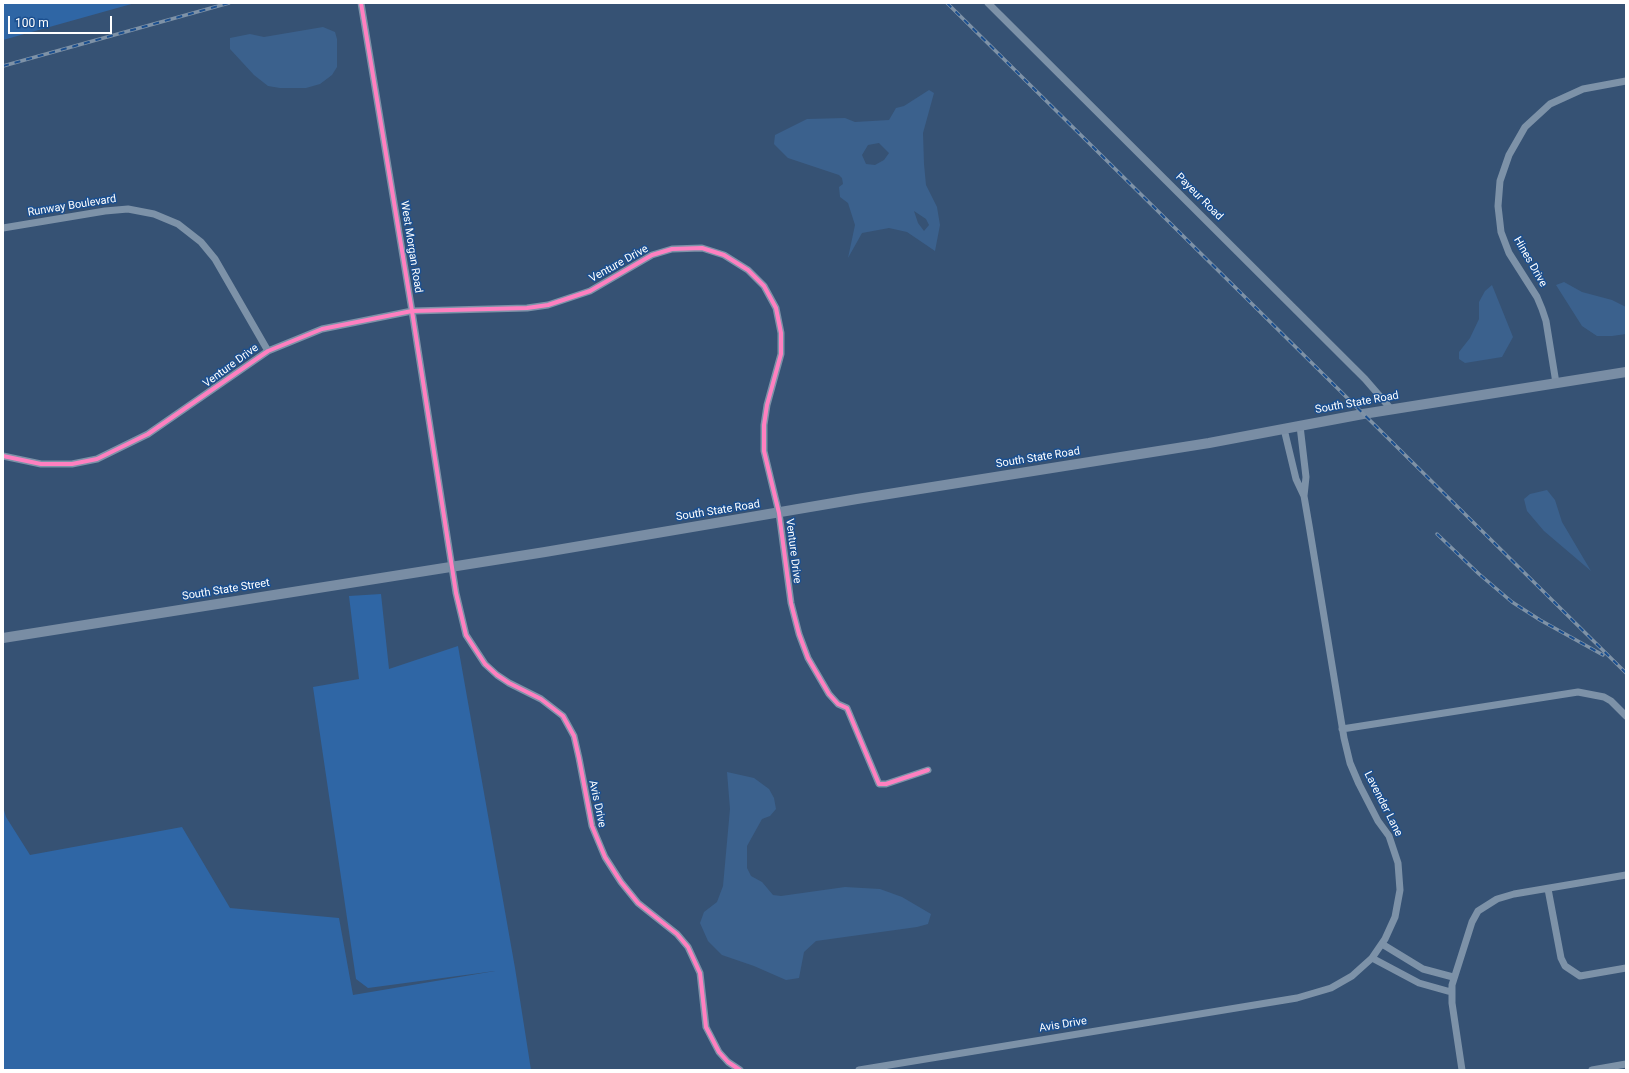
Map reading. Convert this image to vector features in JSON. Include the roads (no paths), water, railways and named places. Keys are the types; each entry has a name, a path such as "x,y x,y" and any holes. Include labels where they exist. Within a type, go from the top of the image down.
{"main road":[{"name":"South State Road","path":"453,566 1284,429 1391,409 1626,372"},
{"name":"South State Street","path":"3,638 453,566"}],"street":[{"name":"West Morgan Road","path":"360,3 412,310 453,566"},
{"name":"Payeur Road","path":"988,3 1365,379 1391,409"},
{"name":"Hines Drive","path":"1556,383 1546,321 1542,309 1537,297 1509,253 1501,232 1498,206 1500,181 1509,155 1525,127 1550,104 1583,89 1626,81"},
{"name":"Runway Boulevard","path":"3,228 106,210 128,208 154,214 178,224 201,242 215,259 268,351"},
{"name":"Venture Drive","path":"3,456 41,464 72,464 97,459 148,434 268,351 322,329 412,310 527,308 548,305 590,291 652,255 672,249 702,248 724,255 748,270 764,286 776,308 781,333 781,354 767,405 764,425 764,451 779,513 786,574 799,634 808,658 828,694 838,704 847,708 879,784 886,784 928,770"},
{"name":"Lavender Lane","path":"1270,1002 1331,988 1352,976 1372,958 1382,944 1395,916 1400,890 1398,863 1389,836 1370,806 1350,763 1342,729 1304,496 1306,477 1300,426"},
{"name":"Lavender Lane","path":"1284,429 1296,479 1304,496"},
{"name":"Avis Drive","path":"453,566 460,611 466,635 485,664 497,675 509,684 541,699 563,716 574,736 580,758 592,826 605,856 621,882 638,903 677,934 688,947 700,973 706,1027 719,1052 728,1062 740,1070"},
{"path":"1342,729 1578,692 1604,697 1611,700 1626,716"},
{"path":"1462,1070 1451,992 1453,977 1472,922 1478,912 1498,899 1514,894 1626,875"},
{"path":"1548,889 1561,958 1565,966 1580,976 1626,968"},
{"path":"1382,944 1423,969 1453,977"},
{"path":"1372,958 1419,983 1451,992"},
{"name":"Avis Drive","path":"859,1070 1270,1002"},
{"path":"1592,1070 1626,1064"}],"railway":[{"path":"3,66 229,3"},
{"path":"947,3 1626,673"},
{"path":"1437,534 1479,574 1512,602 1540,620 1603,655"}]}
